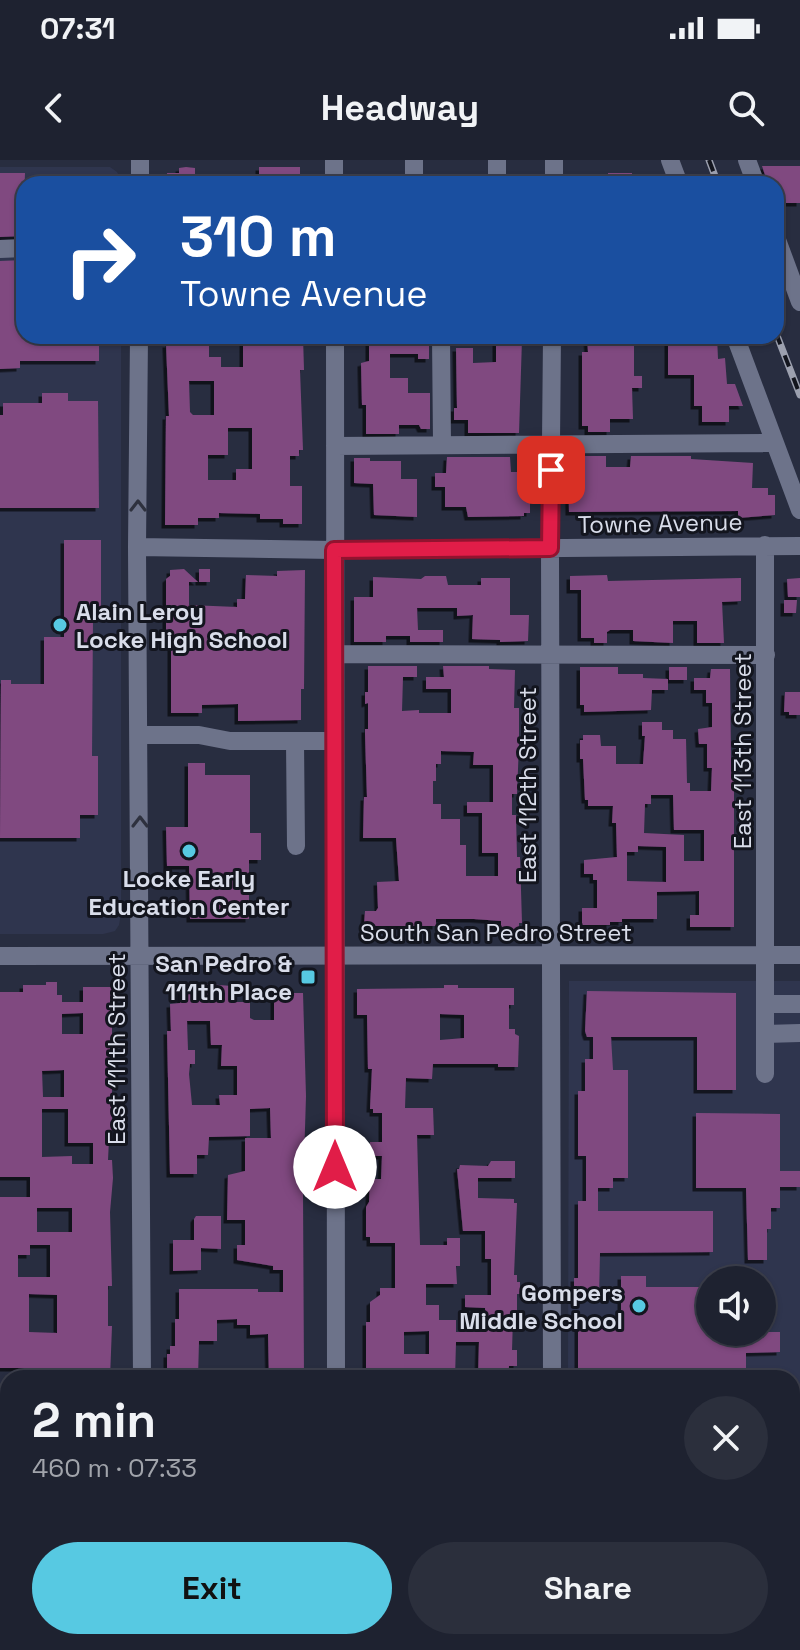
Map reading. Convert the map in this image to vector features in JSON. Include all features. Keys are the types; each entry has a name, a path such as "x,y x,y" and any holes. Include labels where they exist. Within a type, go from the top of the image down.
{"street":[{"path":"784,259 800,302"},
{"name":"East 111th Street","path":"139,344 137,547 142,1370"},
{"path":"335,344 336,1370"},
{"path":"441,344 442,444"},
{"name":"East 112th Street","path":"552,344 552,1370"},
{"path":"738,344 800,510"},
{"path":"335,446 775,443"},
{"name":"East 113th Street","path":"765,545 765,1074"},
{"name":"Towne Avenue","path":"137,547 334,550 800,546"},
{"path":"335,654 766,655"},
{"path":"140,735 199,735 230,741 335,741"},
{"path":"295,741 296,846"},
{"name":"South San Pedro Street","path":"0,956 800,955"},
{"path":"765,1004 798,1004 798,1033 765,1034"}],"shaded area":[{"name":"Alain Leroy Locke High School","path":"0,167 110,167 119,176 16,176 16,344 121,344 121,914 115,931 103,934 0,934"},
{"name":"Gompers Middle School","path":"569,981 800,981 800,1370 568,1370"}],"building":[{"path":"762,166 800,166 800,203 784,203 784,176 765,176"},
{"path":"259,167 300,167 300,176 259,176"},
{"path":"179,168 195,168 195,176 167,176 167,173 179,173"},
{"path":"0,173 25,173 25,176 16,176 16,236 0,237"},
{"path":"608,173 632,173 632,176 608,176"},
{"path":"16,260 16,344 99,344 99,361 20,361 20,368 0,369 0,261"},
{"path":"166,344 209,344 209,357 221,357 221,367 243,367 243,344 303,344 304,370 300,370 303,450 299,450 299,456 290,456 290,486 302,486 302,524 283,524 283,519 260,519 260,514 219,513 219,518 198,518 198,525 165,525 166,416 169,416","holes":["189,381 214,381 214,415 193,415 190,412","228,428 252,428 252,469 236,469 236,480 208,480 208,455 228,455"]},
{"path":"369,344 429,344 429,359 418,359 418,354 390,354 390,378 408,378 408,393 430,393 430,429 421,429 419,425 399,425 399,434 366,434 361,363 369,361"},
{"path":"496,344 522,344 519,433 468,433 468,420 454,420 454,408 457,408 456,348 473,348 473,363 496,362"},
{"path":"588,344 634,346 634,376 642,376 642,388 632,388 633,419 610,419 610,432 588,432 588,426 582,426 582,352 588,352"},
{"path":"668,344 717,344 718,359 725,358 727,384 735,384 743,406 729,406 729,422 702,422 702,406 694,406 694,375 668,375"},
{"path":"42,393 68,393 68,401 98,401 99,508 0,508 0,415 3,415 3,403 42,403"},
{"path":"568,456 606,456 606,467 630,467 631,456 691,456 691,459 753,463 752,488 768,488 768,495 775,495 775,515 738,518 738,511 569,512"},
{"path":"447,457 510,457 511,472 525,472 525,486 530,492 530,513 524,513 524,516 468,517 466,507 445,507 445,487 435,487 435,473 446,473"},
{"path":"354,458 401,461 401,479 417,479 417,517 374,515 373,484 354,483"},
{"path":"64,540 101,540 101,618 93,618 92,756 98,756 98,815 80,815 80,838 0,838 1,680 11,680 11,684 44,684 44,637 64,637"},
{"path":"184,569 198,582 189,582 189,605 237,607 237,599 245,599 246,575 277,576 277,571 305,570 301,720 238,721 238,704 202,705 202,713 171,713 171,635 166,635 166,579 170,576 170,570"},
{"path":"199,569 210,569 210,582 199,582"},
{"path":"607,575 608,581 741,578 741,601 722,602 724,643 697,643 697,621 673,621 673,643 633,641 633,630 610,630 607,632 607,643 594,643 594,638 581,638 581,590 570,590 570,576"},
{"path":"425,576 446,576 448,585 481,585 481,578 510,578 510,615 529,615 528,641 472,639 473,615 457,616 457,608 417,608 418,630 443,630 443,642 410,642 410,636 386,636 386,642 354,642 354,597 373,597 373,577 421,579"},
{"path":"800,578 800,597 788,597 787,579"},
{"path":"784,600 797,600 796,613 784,613"},
{"path":"368,666 417,666 417,677 403,677 402,711 451,713 451,689 426,689 426,677 444,677 443,666 489,666 489,669 515,670 514,708 519,708 519,744 517,794 512,794 512,815 516,815 517,857 520,857 522,923 519,923 519,930 501,930 501,921 474,919 436,919 436,926 364,926 365,911 376,911 378,908 377,882 399,881 396,838 363,838 364,797 367,797 365,729 368,729 365,692 368,692","holes":["441,751 474,752 473,765 493,765 493,802 467,802 467,813 482,813 482,853 498,853 498,876 466,876 466,845 460,845 460,819 441,819 441,804 433,804 433,781 436,781 436,764 441,764"]},
{"path":"580,667 618,667 618,674 643,674 643,678 668,679 668,690 652,690 651,710 584,712 584,705 580,705"},
{"path":"669,667 687,667 687,680 669,680"},
{"path":"711,669 730,669 731,761 734,761 734,927 690,927 690,915 699,915 699,891 657,892 657,919 622,919 622,922 610,922 610,925 582,925 582,908 597,908 597,880 593,880 593,874 584,874 584,860 617,857 613,806 588,806 588,800 585,800 580,740 583,740 583,735 600,735 601,746 616,746 616,764 643,764 645,736 642,736 642,722 662,722 662,730 673,730 673,739 686,739 690,791 711,791 712,768 707,768 707,744 699,744 698,729 712,727 712,703 706,703 706,690 694,690 694,678 710,678","holes":["651,795 673,795 674,830 704,830 704,861 684,861 684,835 644,833 645,804 651,804","638,846 666,847 666,882 627,881 627,852 638,852"]},
{"path":"785,692 800,692 800,715 784,712"},
{"path":"188,763 205,763 205,775 250,775 250,833 261,833 261,860 249,860 249,919 190,919 189,866 167,866 166,827 188,827"},
{"path":"57,982 57,995 62,995 62,1002 83,1002 83,987 112,987 112,1139 109,1139 108,1160 112,1160 113,1178 110,1212 112,1286 108,1286 108,1326 112,1326 110,1370 0,1368 0,1197 30,1197 30,1177 0,1177 0,992 23,992 23,985","holes":["83,1013 83,1034 62,1034 62,1014","64,1070 64,1097 43,1097 42,1071","42,1109 68,1109 68,1143 93,1143 93,1164 72,1164 72,1156 42,1157","37,1208 72,1208 72,1232 37,1232","30,1245 50,1245 50,1277 18,1277 18,1255 30,1255","29,1294 57,1295 57,1333 29,1332"]},
{"path":"181,982 232,986 232,990 236,990 236,1002 250,1002 250,1018 274,1020 274,993 303,993 306,1096 304,1370 269,1370 268,1334 250,1335 250,1325 237,1325 237,1319 217,1320 217,1341 199,1341 198,1370 167,1370 167,1354 170,1354 170,1346 175,1346 175,1319 179,1319 179,1289 283,1292 283,1270 237,1260 237,1245 245,1245 245,1220 227,1220 228,1175 245,1171 245,1138 271,1138 270,1108 250,1109 250,1136 209,1137 208,1155 197,1155 197,1174 170,1174 167,1031 171,1031 170,1004 180,1003","holes":["187,1021 210,1021 211,1045 222,1045 221,1066 237,1066 237,1095 219,1095 220,1105 192,1105 189,1074 190,1064 195,1064 195,1050 188,1050"]},
{"path":"444,985 514,988 514,1005 509,1005 509,1029 515,1029 515,1034 519,1036 518,1067 433,1064 432,1079 406,1078 405,1108 433,1108 434,1135 417,1135 420,1245 447,1245 447,1238 460,1238 460,1266 456,1266 457,1284 426,1284 426,1305 439,1305 439,1320 456,1320 456,1332 486,1332 485,1308 465,1307 465,1295 491,1295 491,1259 485,1259 485,1231 463,1231 457,1169 460,1165 488,1166 491,1161 515,1161 515,1178 478,1178 478,1198 514,1199 517,1203 514,1275 520,1282 520,1294 517,1294 517,1310 513,1318 512,1350 517,1350 517,1366 509,1366 509,1370 478,1370 479,1342 456,1342 455,1370 366,1370 366,1322 370,1322 370,1302 380,1295 380,1288 395,1288 395,1243 370,1243 370,1237 366,1237 370,1179 381,1179 382,1156 370,1156 370,1142 382,1142 382,1113 373,1113 370,1109 372,1069 368,1069 367,1015 357,1015 357,989 444,988","holes":["440,1014 464,1015 464,1038 440,1040","429,1331 429,1354 404,1354 404,1332"]},
{"path":"587,991 736,993 736,1090 697,1090 697,1037 611,1037 613,1070 628,1070 628,1178 613,1178 613,1188 598,1188 598,1211 713,1211 713,1252 600,1253 599,1297 574,1298 574,1278 578,1278 578,1201 586,1201 586,1156 578,1156 578,1091 585,1091 585,1059 593,1059 593,1037 587,1037 585,1031"},
{"path":"696,1113 780,1114 780,1171 800,1171 800,1187 780,1187 780,1208 771,1208 771,1229 767,1229 767,1260 748,1260 746,1188 696,1188"},
{"path":"196,1216 221,1216 221,1249 201,1248 201,1270 173,1271 173,1240 194,1240"},
{"path":"621,1276 646,1276 646,1287 696,1287 696,1346 776,1346 776,1332 780,1332 780,1352 746,1353 746,1370 578,1370 578,1324 621,1324"}],"railway":[{"path":"709,160 715,176"},
{"path":"780,344 800,395"}],"place":[{"name":"Alain Leroy Locke High School","path":"60,625"},
{"name":"Locke Early Education Center","path":"189,851"},
{"name":"San Pedro & 111th Place","path":"308,977"},
{"name":"Gompers Middle School","path":"639,1306"}],"route":[{"path":"335,1167 334,550 550,548 551,470"}]}
